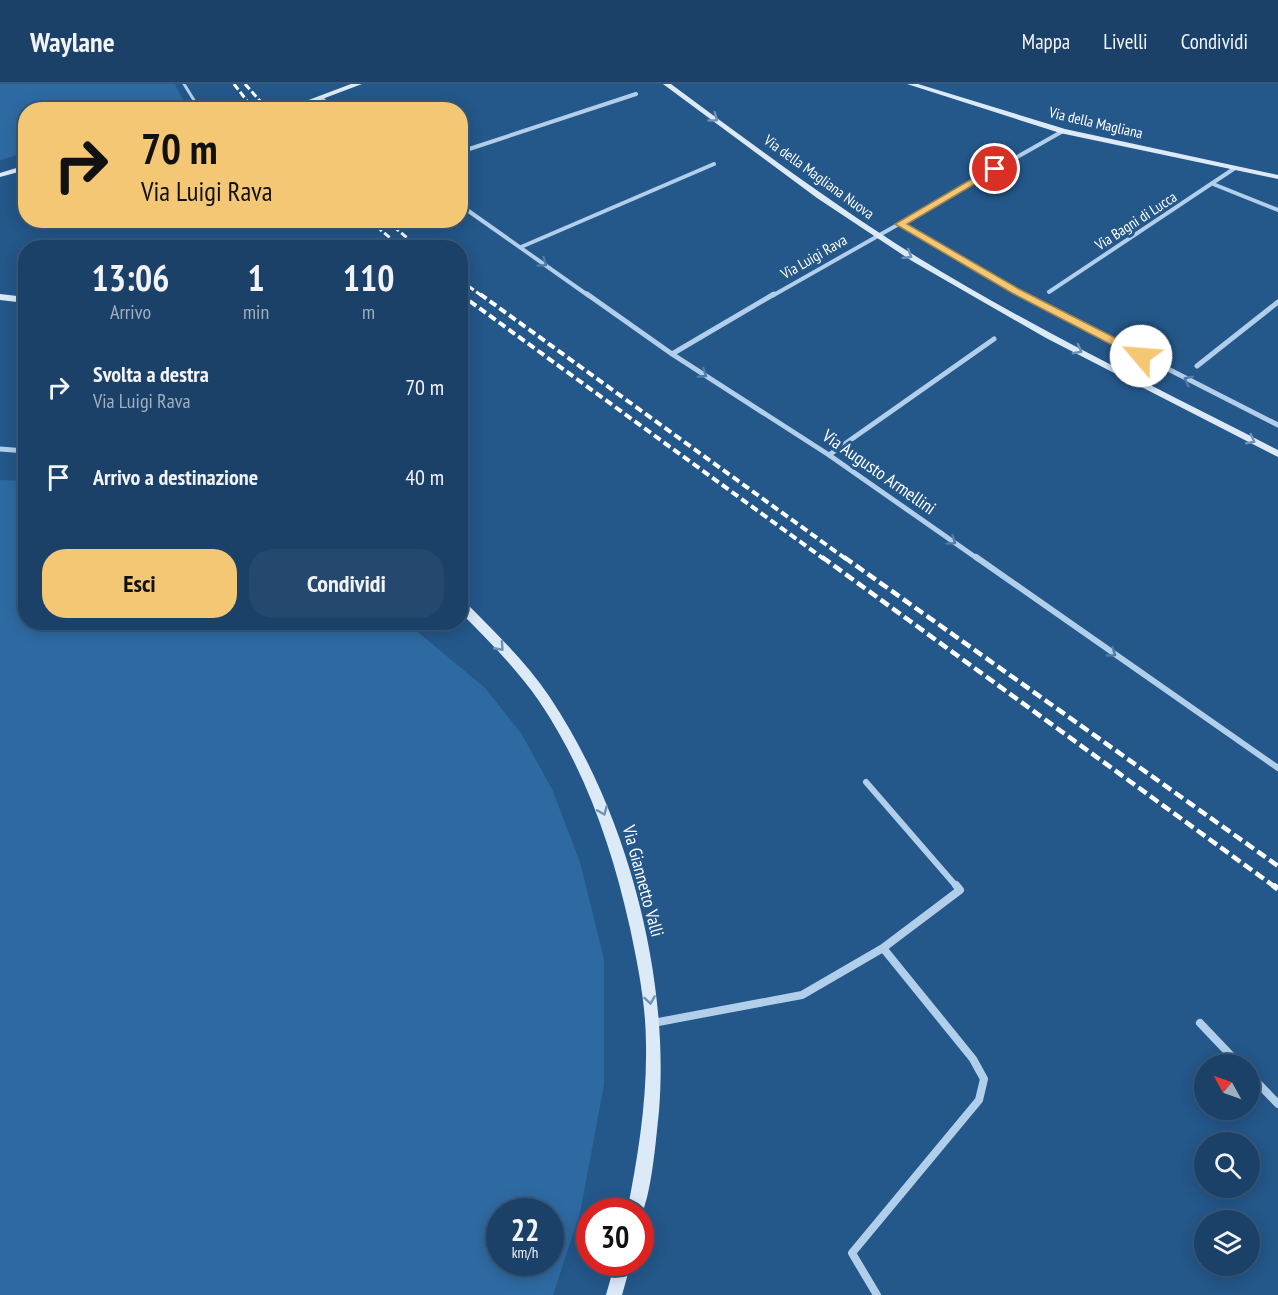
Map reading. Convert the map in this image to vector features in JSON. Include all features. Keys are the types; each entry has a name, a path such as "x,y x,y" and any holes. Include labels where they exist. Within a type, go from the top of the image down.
{"main road":[{"path":"309,102 358,84"},
{"name":"Via della Magliana Nuova","path":"667,84 877,235 1010,315 1278,454"},
{"name":"Via della Magliana","path":"910,84 1063,131 1278,177"},
{"path":"0,175 18,169"},
{"path":"0,297 18,299"},
{"name":"Via Giannetto Valli","path":"468,613 544,699 572,746 613,835 633,908 653,1023 651,1107 636,1198"},
{"path":"614,1295 619,1276"}],"street":[{"path":"468,149 636,94"},
{"path":"321,98 325,102"},
{"name":"Via Luigi Rava","path":"672,354 877,235 1063,131"},
{"path":"521,247 714,164"},
{"name":"Via Bagni di Lucca","path":"1049,292 1235,168"},
{"path":"1214,184 1278,210"},
{"name":"Via Augusto Armellini","path":"468,211 672,354 830,455 1278,768"},
{"path":"900,224 950,255 1035,302 1278,425"},
{"path":"1197,366 1278,302"},
{"path":"830,455 994,339"},
{"path":"0,449 18,450"},
{"path":"653,1023 802,995 883,948 960,890 866,782"},
{"path":"877,1295 852,1253 980,1100 984,1079 973,1059 883,948"},
{"path":"1200,1023 1230,1054"},
{"path":"1260,1085 1278,1104"}],"lane":[{"path":"184,84 195,102"}],"shaded area":[{"path":"0,84 175,84 183,100 174,102 18,102 18,155 0,160"},
{"path":"0,480 18,481 18,630 415,630 485,688 521,733 552,789 580,862 604,959 604,1085 583,1198 576,1198 576,1225 564,1262 564,1198 486,1198 486,1276 559,1276 553,1295 0,1295"}],"railway":[{"path":"234,84 248,102"},
{"path":"245,84 261,102"},
{"path":"378,228 393,240"},
{"path":"395,228 410,240"},
{"path":"468,286 482,296"},
{"path":"480,294 846,559"},
{"path":"468,300 824,559"},
{"path":"822,557 1275,887"},
{"path":"844,557 1278,866"},
{"path":"1273,885 1278,889"}],"route":[{"path":"995,169 900,224 1035,302 1141,356"}]}
